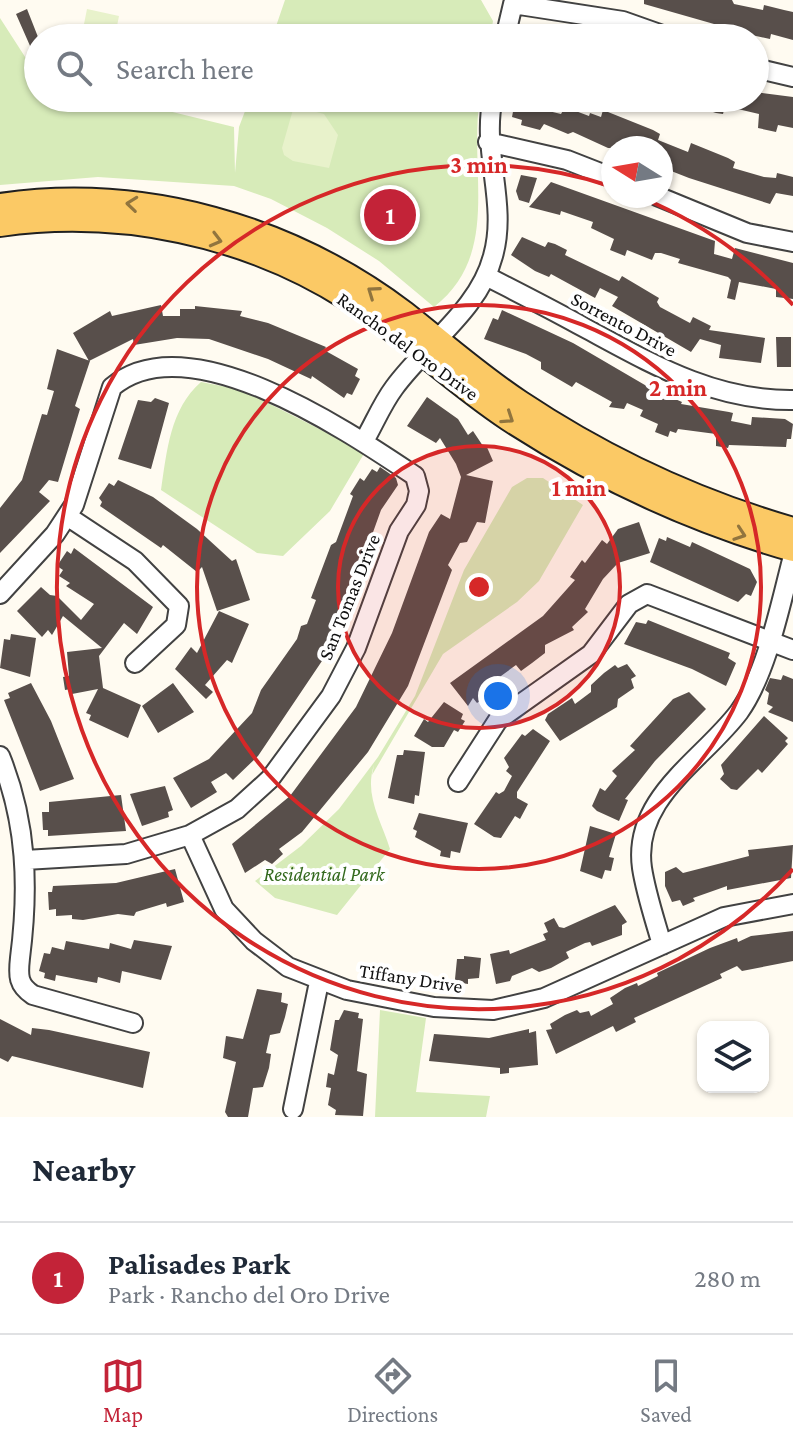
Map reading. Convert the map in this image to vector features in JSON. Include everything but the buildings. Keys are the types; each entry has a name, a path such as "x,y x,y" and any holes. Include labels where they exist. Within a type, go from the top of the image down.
{"main road":[{"name":"Rancho del Oro Drive","path":"0,205 99,200 175,210 236,225 328,264 405,314 429,348 505,417 581,464 711,524 793,553"},
{"name":"Rancho del Oro Drive","path":"0,225 98,221 217,240 257,253 319,282 393,330 429,348 591,446 679,489 793,529"}],"street":[{"path":"507,24 511,2 631,24"},
{"path":"769,71 793,77"},
{"path":"364,441 394,388 473,300 486,276 494,255 499,212 488,142 491,112"},
{"path":"488,142 567,160 601,173"},
{"path":"673,203 747,233 793,242"},
{"name":"Sorrento Drive","path":"486,276 668,373 713,390 751,398 793,400"},
{"name":"San Tomas Drive","path":"0,594 55,534 74,505 112,387 121,380 155,369 182,366 242,378 364,441 415,476 419,491 416,505 399,531 356,648 331,696 270,779 237,809 190,835"},
{"path":"67,516 135,561 173,595 179,606 176,625 135,663"},
{"path":"662,945 642,866 648,820 665,791 740,711 771,642 793,553"},
{"path":"458,782 498,720 591,654 629,604 647,594 793,650"},
{"path":"0,756 19,812 25,860 26,911 18,975 22,988 33,995 133,1023"},
{"path":"25,860 127,854 190,835"},
{"name":"Tiffany Drive","path":"190,835 224,909 254,941 288,967 319,982 434,1007 493,1010 544,998 724,917 793,904"},
{"path":"293,1109 319,982"}],"green space":[{"path":"285,0 481,0 493,21 492,24 277,24"},
{"path":"87,9 119,16 117,24 84,24"},
{"path":"0,18 24,55 24,112 172,112 234,127 235,173 239,127 245,112 478,112 475,237 468,262 455,286 434,307 379,261 327,228 271,199 234,186 98,177 0,185"},
{"path":"292,112 324,114 338,135 329,168 293,161 284,155 282,148"},
{"path":"201,382 242,390 365,452 330,511 283,556 257,553 161,490 176,418"},
{"name":"Residential Park","path":"527,478 543,478 583,505 539,581 517,602 443,654 372,775 374,765 371,776 372,797 390,849 337,915 275,898 255,881 301,846 339,809 378,757 415,696 464,570 512,487"},
{"path":"380,1010 426,1018 416,1092 490,1096 486,1117 375,1117"}],"place":[{"name":"Palisades Park","path":"390,215"}]}
